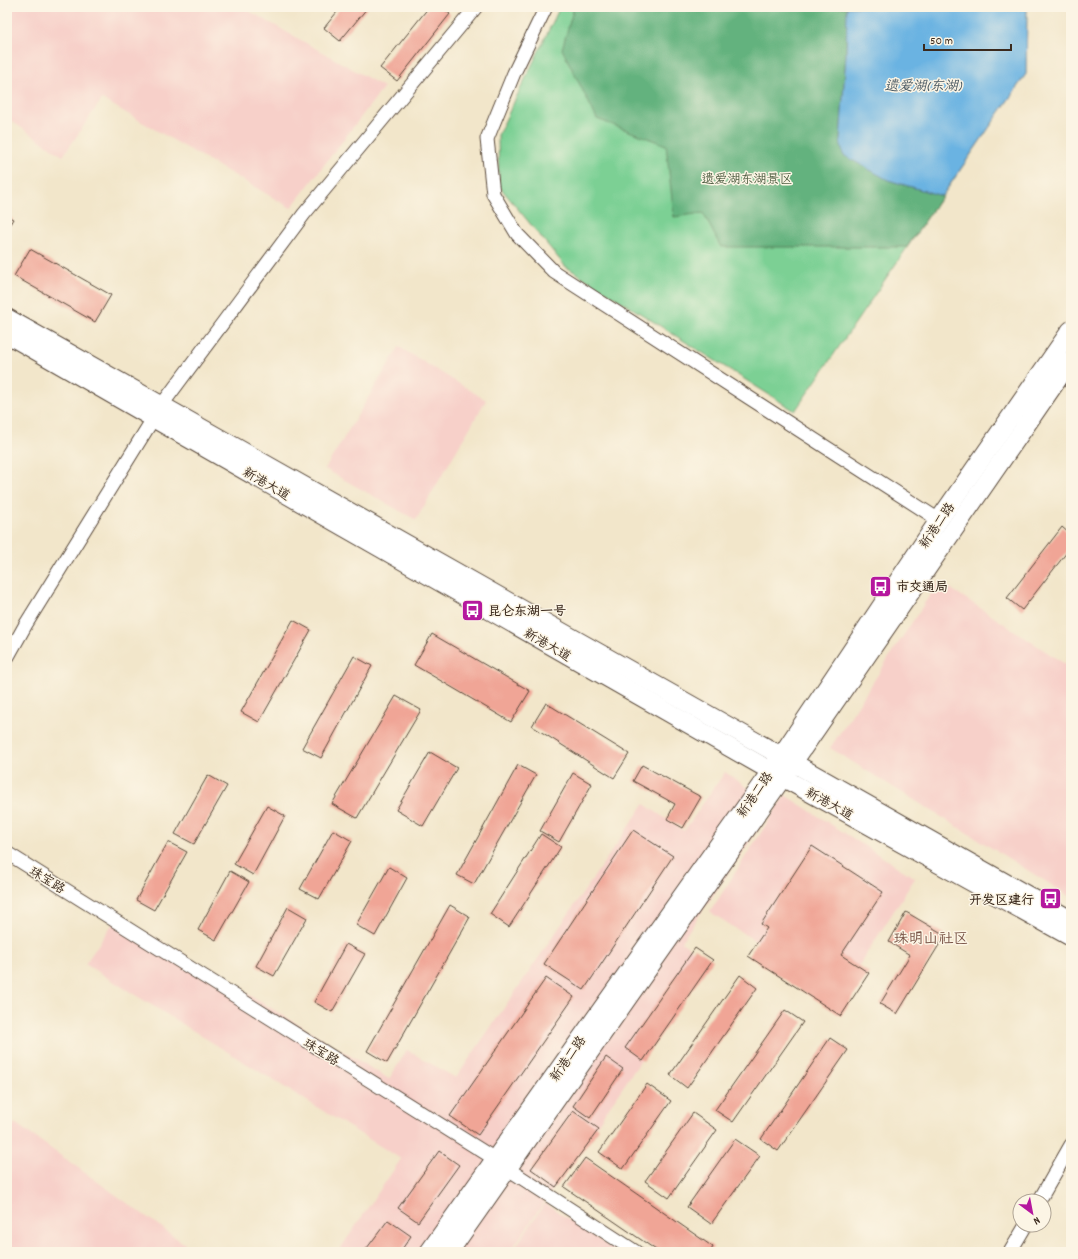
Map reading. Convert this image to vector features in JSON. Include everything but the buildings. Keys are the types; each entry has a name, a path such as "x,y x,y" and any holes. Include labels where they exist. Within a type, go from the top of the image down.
{"main road":[{"name":"新港大道","path":"7,318 157,412"},
{"name":"新港二路","path":"782,766 939,520 1071,330"},
{"name":"新港大道","path":"7,334 157,412 782,766 1071,937"},
{"name":"新港二路","path":"449,1252 502,1164 782,766 1071,360"},
{"name":"新港大道","path":"782,766 1071,920"},
{"name":"新港二路","path":"429,1252 502,1164"}],"street":[{"path":"7,658 26,624 157,412 304,214 476,7"},
{"path":"546,7 514,73 488,138 493,194 517,234 554,272 939,520"},
{"name":"珠宝路","path":"7,853 502,1164 636,1252"},
{"path":"1044,1193 1071,1145"},
{"path":"1010,1252 1021,1233"}],"shaded area":[{"path":"7,7 242,7 384,87 291,208 102,99 63,156 7,118"},
{"path":"399,347 486,400 416,520 325,469"},
{"path":"939,581 1071,668 1071,897 830,748"},
{"path":"725,772 774,806 681,942 709,961 510,1252 338,1252 401,1159 85,964 118,916 389,1079 407,1050 456,1078 644,804 684,831"},
{"path":"785,795 915,878 840,995 710,912"},
{"path":"15,1123 196,1252 7,1252 7,1133"},
{"path":"545,1203 617,1252 512,1252"}],"green space":[{"name":"遗爱湖东湖景区","path":"560,7 1027,7 1026,74 795,411 565,266 499,186 498,135"},
{"path":"574,7 847,7 846,55 840,140 888,180 942,196 907,247 721,247 703,213 674,217 666,145 597,119 562,49"}],"water":[{"name":"遗爱湖(东湖)","path":"847,7 1027,7 1026,74 942,196 888,180 843,155 840,140 846,55"}],"place":[{"name":"市交通局","path":"881,586"},
{"name":"昆仑东湖一号","path":"472,610"},
{"name":"开发区建行","path":"1050,899"}],"district":[{"name":"珠明山社区","path":"931,938"}]}
